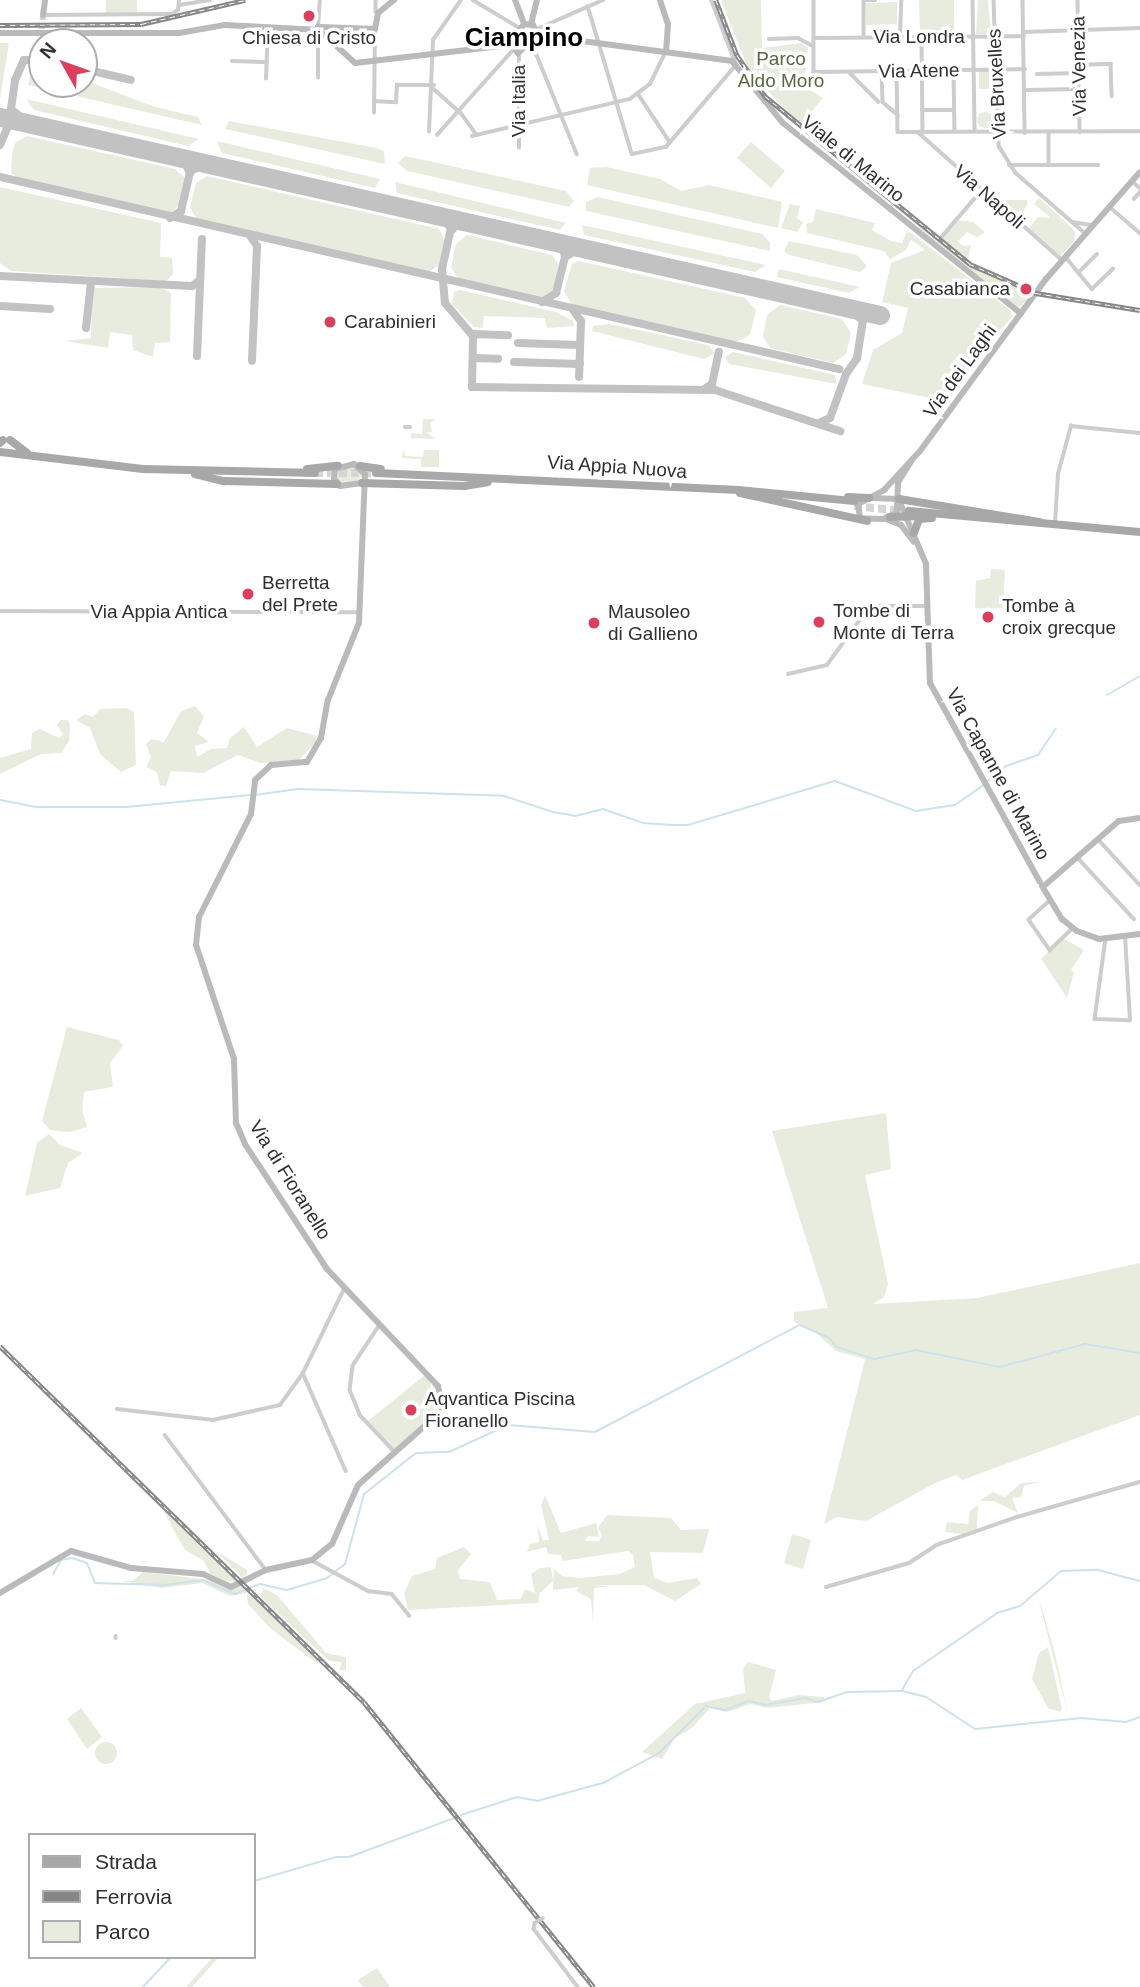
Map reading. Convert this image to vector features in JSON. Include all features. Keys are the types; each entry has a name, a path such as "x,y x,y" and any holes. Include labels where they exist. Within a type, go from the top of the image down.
{"main road":[{"path":"6,443 40,456"},
{"path":"0,453 194,472 338,466"},
{"path":"0,453 141,472 314,475"},
{"path":"360,466 488,480"},
{"path":"194,472 223,481 337,484"},
{"name":"Via Appia Nuova","path":"376,476 740,491 854,504"},
{"path":"358,485 465,486 488,480"},
{"path":"740,491 869,498"},
{"path":"740,491 867,521"},
{"path":"899,501 1040,524"},
{"path":"908,511 937,518 1013,527 1055,523 1140,531"},
{"path":"887,518 908,511 1140,531"},
{"path":"914,533 919,519 937,518"}],"street":[{"path":"45,0 43,15 105,17 178,11 179,2 210,0"},
{"path":"320,0 318,17 322,28 353,62 514,50 532,43 537,32 603,0"},
{"path":"374,113 376,16 378,5 394,0"},
{"path":"429,132 435,73 433,40 461,0"},
{"path":"474,0 537,32 728,60 736,65"},
{"path":"515,0 525,25"},
{"path":"437,135 514,50 537,0"},
{"path":"374,102 396,102 397,85 434,87 459,111 474,136 624,101 639,95 656,75 666,51 668,26 660,0"},
{"path":"711,0 736,65"},
{"path":"814,0 814,48"},
{"path":"864,37 864,0 874,0"},
{"path":"900,37 901,0"},
{"path":"973,0 975,131"},
{"name":"Via Bruxelles","path":"994,0 995,132 1009,165 1082,230"},
{"path":"1023,0 1025,134"},
{"name":"Via Venezia","path":"1078,0 1080,132"},
{"path":"588,6 632,154 663,149 736,65"},
{"path":"0,31 118,33 268,26 375,29"},
{"path":"266,79 268,26"},
{"path":"318,78 318,40 322,28"},
{"name":"Via Londra","path":"814,38 973,37 1140,28"},
{"path":"769,39 798,37 814,48"},
{"path":"921,133 922,37"},
{"path":"532,43 576,155"},
{"name":"Via Atene","path":"814,48 814,72 1024,69"},
{"name":"Via Italia","path":"514,50 519,148"},
{"path":"232,61 267,62"},
{"path":"1079,65 1111,64 1112,96"},
{"name":"Viale di Marino","path":"736,65 783,123 1021,314"},
{"path":"954,70 955,132"},
{"path":"897,71 898,132 1049,134 1140,131"},
{"path":"849,72 879,102"},
{"path":"882,72 883,102 898,116"},
{"path":"1037,74 1079,73"},
{"path":"1026,90 1079,89"},
{"path":"639,95 670,142"},
{"path":"891,109 898,107"},
{"path":"922,110 954,110"},
{"name":"Via Napoli","path":"921,133 981,191 1079,272"},
{"path":"1049,134 1049,165"},
{"path":"1009,165 1098,165"},
{"name":"Via dei Laghi","path":"899,501 898,482 912,460 1074,246 1082,230 1098,219 1140,172"},
{"path":"1132,181 1140,190 1134,199"},
{"path":"940,239 981,191"},
{"path":"1110,206 1140,233"},
{"path":"1097,254 1079,272 1092,289 1113,270"},
{"path":"1055,523 1059,470 1071,426 1140,433"},
{"name":"Via dei Laghi","path":"869,498 886,489 912,460"},
{"path":"338,466 360,466 365,474 358,485 337,484 334,475 338,466"},
{"path":"358,485 362,494 359,612"},
{"path":"869,498 899,501 898,511 887,518 867,521 856,510 869,498"},
{"name":"Via Capanne di Marino","path":"899,501 908,511 923,555 930,683 987,789 1045,883 1050,901 1073,929"},
{"path":"887,518 901,525 923,555"},
{"path":"788,674 827,665 870,606 926,606"},
{"name":"Via Appia Antica","path":"0,611 359,612"},
{"name":"Via di Fioranello","path":"312,1560 332,1544 356,1487 441,1415 445,1399 438,1386 344,1289 240,1133 234,1059 196,945 199,917 250,818 253,787 266,767 302,764 314,755 328,700 356,636 359,612"},
{"path":"1045,883 1122,819 1139,819"},
{"path":"1099,840 1140,885"},
{"path":"1078,858 1134,919"},
{"path":"1050,901 1029,920 1050,950 1073,929 1106,939 1140,934"},
{"path":"1106,939 1095,1019 1130,1020 1125,936"},
{"path":"117,1409 192,1420 256,1414 284,1402 303,1373 344,1289"},
{"path":"380,1325 353,1366 349,1390 360,1415 396,1454"},
{"path":"303,1373 346,1471"},
{"path":"165,1435 265,1570"},
{"path":"826,1587 909,1563 937,1545 1017,1517 1140,1482"},
{"path":"0,1593 71,1551 142,1570 203,1574 231,1587 265,1570 312,1560 368,1591 392,1594 410,1616"},
{"path":"543,1918 535,1923 534,1928 578,1987"}],"green space":[{"path":"106,0 137,0 137,13 106,13"},
{"name":"Parco Aldo Moro","path":"721,0 761,0 762,48 802,43 808,48 804,86 823,98 800,125 749,71"},
{"path":"919,0 954,0 954,34 920,35"},
{"path":"978,0 988,0 991,34 976,34"},
{"path":"897,2 897,24 866,25 865,3"},
{"path":"0,43 9,43 0,99"},
{"path":"979,71 989,71 989,89 979,89"},
{"path":"98,85 155,107 198,117 202,125 85,98 98,98"},
{"path":"26,99 199,139 188,146 34,110"},
{"path":"982,112 988,112 993,120 991,126 982,128 977,123 977,117"},
{"path":"781,115 955,255 1032,295 1018,308"},
{"path":"229,121 377,148 384,151 385,164 225,129"},
{"path":"27,136 175,169 185,178 180,204 171,213 162,212 18,178 11,173 12,154 15,143"},
{"path":"217,142 380,179 375,188 222,153"},
{"path":"751,142 785,171 771,188 737,158"},
{"path":"405,156 566,191 574,201 569,207 407,171 398,163"},
{"path":"607,167 660,179 681,191 709,185 782,202 778,228 587,185 590,168"},
{"path":"207,176 439,229 445,240 439,265 429,272 197,219 190,208 196,183"},
{"path":"395,182 566,223 560,230 397,193"},
{"path":"0,187 161,223 160,257 172,258 173,274 166,281 11,271 0,263"},
{"path":"598,197 762,234 770,242 770,251 586,211 586,202"},
{"path":"1039,198 1075,231 1074,241 1060,257 1028,229 1038,217 1051,218 1034,204"},
{"path":"1006,200 1027,200 1027,206 1016,219 1002,207"},
{"path":"790,204 800,206 797,218 803,223 797,232 781,228"},
{"path":"816,209 875,223 872,230 891,241 902,243 907,231 911,233 1011,311 1012,317 984,348 951,397 940,400 862,384 873,350 902,333 908,308 882,302 891,263 925,250 911,240 906,250 890,259 884,251 807,233 806,224 813,222"},
{"path":"959,220 973,222 985,232 977,237 967,232 958,241 963,246 971,245 968,260 941,240"},
{"path":"582,225 766,265 755,272 584,235"},
{"path":"467,235 552,255 559,265 555,288 543,298 458,279 451,267 456,244"},
{"path":"789,241 857,255 867,266 860,272 789,255 784,251"},
{"path":"579,261 745,298 756,310 750,335 736,342 572,305 564,291 572,264"},
{"path":"779,269 860,287 849,293 777,277"},
{"path":"159,287 171,293 170,342 155,343 153,357 133,350 132,335 110,332 108,348 65,341 91,338 92,288"},
{"path":"460,290 556,312 573,321 574,326 547,328 545,318 484,316 483,328 474,327 452,304 454,292"},
{"path":"780,305 842,319 851,333 846,354 833,363 770,348 763,336 767,315"},
{"path":"610,324 708,345 715,353 704,359 592,331 593,326"},
{"path":"733,352 835,375 837,384 729,364 725,357"},
{"path":"423,419 436,419 430,423 432,432 426,432 435,439 411,438 411,433 422,434"},
{"path":"403,450 405,456 423,457 424,450 439,450 439,467 421,467 421,459 402,458"},
{"path":"355,466 362,475 360,480 343,484 336,479 337,470"},
{"path":"991,569 1005,570 1003,608 975,608 976,581 990,578"},
{"path":"195,706 204,716 197,733 209,742 195,746 197,757 211,749 227,748 230,738 244,727 257,747 287,728 317,736 315,743 298,761 260,763 238,755 203,773 171,771 166,786 160,785 157,772 146,767 151,757 146,744 151,739 164,742 181,711"},
{"path":"126,708 134,712 136,765 121,772 100,754 90,728 76,720 85,714 93,717 100,709"},
{"path":"61,720 68,720 70,725 69,741 61,753 41,754 0,774 0,758 31,749 32,733 39,729 60,738 63,734 57,725"},
{"path":"1062,938 1084,950 1071,970 1074,972 1067,998 1041,959"},
{"path":"67,1027 119,1040 123,1046 110,1063 113,1087 84,1092 82,1110 87,1127 70,1132 50,1130 42,1121"},
{"path":"886,1113 891,1169 865,1175 888,1284 884,1297 873,1304 977,1298 1140,1263 1140,1415 962,1480 956,1475 935,1483 866,1521 837,1517 824,1524 865,1359 836,1351 813,1330 794,1322 794,1312 828,1308 772,1131"},
{"path":"49,1134 60,1145 83,1153 68,1163 60,1188 25,1196 37,1143"},
{"name":"Aqvantica Piscina Fioranello","path":"425,1375 438,1390 442,1406 396,1451 368,1421"},
{"path":"1039,1482 1024,1486 1021,1497 1012,1498 1018,1513 994,1501 979,1501 993,1492 1005,1497 1021,1483"},
{"path":"545,1495 561,1533 596,1523 599,1537 588,1536 585,1541 599,1541 602,1535 598,1528 607,1515 671,1518 681,1530 709,1529 703,1553 650,1552 654,1578 668,1583 697,1578 701,1584 675,1601 644,1585 592,1585 611,1586 594,1588 593,1624 591,1599 576,1591 579,1587 553,1590 554,1569 562,1576 580,1578 620,1574 635,1567 633,1555 628,1551 563,1561 561,1555 548,1554 546,1547 527,1552 530,1544 539,1542 537,1525 543,1540 549,1540 541,1505"},
{"path":"978,1505 977,1529 963,1534 945,1532 947,1522 968,1524 970,1511"},
{"path":"162,1509 239,1582 223,1581 210,1573 204,1561 185,1550"},
{"path":"792,1534 811,1540 803,1569 784,1563"},
{"path":"464,1547 471,1554 458,1570 460,1579 490,1582 497,1600 521,1599 525,1589 535,1593 531,1574 540,1568 551,1567 553,1581 540,1593 538,1603 408,1610 404,1593 412,1576 435,1569 437,1558"},
{"path":"216,1551 247,1570 247,1574 242,1578"},
{"path":"143,1572 243,1584 247,1593 230,1596 202,1583 161,1588 122,1581 133,1581"},
{"path":"263,1588 277,1595 326,1653 346,1657 346,1670 339,1670 342,1662 329,1661 261,1597"},
{"path":"251,1594 316,1658 319,1665 270,1628 248,1604 247,1595"},
{"path":"1039,1598 1055,1654 1068,1714 1041,1609"},
{"path":"1048,1647 1062,1709 1060,1712 1048,1708 1032,1679 1039,1653"},
{"path":"748,1662 776,1670 769,1697 772,1701 799,1695 824,1697 825,1702 767,1708 751,1704 727,1712 710,1708 692,1728 675,1738 662,1759 642,1752 695,1704 745,1693 743,1669"},
{"path":"81,1708 102,1737 87,1749 67,1719"},
{"path":"106,1742 114,1745 117,1753 114,1761 106,1764 98,1761 95,1753 98,1745"},
{"path":"211,1959 217,1959 192,1987 186,1987"},
{"path":"377,1968 390,1987 363,1987 358,1980"}],"waterway":[{"path":"1107,695 1140,676"},
{"path":"988,781 1006,766 1038,755 1056,728"},
{"path":"255,795 298,789 504,796 553,812 575,816 603,809 643,823 688,825 835,781 916,811 955,805 984,785"},
{"path":"0,800 37,807 126,807 250,795"},
{"path":"53,1574 61,1560 72,1558 87,1563 95,1583 164,1585 203,1580 235,1594 260,1584 287,1590 327,1578 345,1564 364,1494 416,1453 449,1452 508,1425 595,1432 800,1325 829,1338 837,1347 875,1359 916,1350 1000,1367 1085,1344 1140,1353"},
{"path":"902,1690 913,1671 997,1613 1020,1606 1061,1571 1098,1570 1140,1581"},
{"path":"461,1815 517,1797 537,1801 603,1783 659,1753 706,1706 725,1710 748,1701 765,1705 805,1698 818,1702 847,1692 902,1691 926,1697 975,1729 1081,1718 1126,1722 1140,1717"},
{"path":"256,1880 336,1857 349,1857 457,1817"},
{"path":"143,1987 169,1959"}],"taxiway":[{"path":"28,60 24,60 15,80 11,109 28,123"},
{"path":"98,72 131,80"},
{"path":"0,145 8,126 26,123"},
{"path":"170,218 181,211 190,173 183,158"},
{"path":"190,172 204,163"},
{"path":"0,177 839,369"},
{"path":"440,216 451,228 442,269 445,303 473,336 472,387 715,390 840,431"},
{"path":"451,231 459,222 468,223"},
{"path":"251,237 257,246 252,361"},
{"path":"197,356 202,239"},
{"path":"542,302 556,293 565,257 563,248 555,242"},
{"path":"565,257 580,248"},
{"path":"0,276 192,286 200,280"},
{"path":"86,328 91,282"},
{"path":"0,306 50,309"},
{"path":"821,422 830,418 846,374 857,358 863,321 850,309"},
{"path":"573,310 581,321 579,377"},
{"path":"472,334 508,335"},
{"path":"518,343 580,345"},
{"path":"703,390 712,384 719,352"},
{"path":"473,358 498,359"},
{"path":"514,362 580,364"}],"runway":[{"path":"0,117 880,315"}],"tunnel":[{"path":"42,28 43,15"},
{"path":"315,473 376,473"},
{"path":"854,506 903,511"}],"railway":[{"path":"0,25 141,24 245,0"},
{"path":"716,0 737,55 765,96 970,264 1036,293 1140,310"},
{"path":"0,1346 364,1702 594,1987"}],"place":[{"name":"Chiesa di Cristo","path":"309,16"},
{"name":"Casabianca","path":"1026,289"},
{"name":"Carabinieri","path":"330,322"},
{"name":"Berretta del Prete","path":"248,594"},
{"name":"Tombe à croix grecque","path":"988,617"},
{"name":"Tombe di Monte di Terra","path":"819,622"},
{"name":"Mausoleo di Gallieno","path":"594,623"},
{"name":"Aqvantica Piscina Fioranello","path":"411,1410"}],"district":[{"name":"Ciampino","path":"524,38"}]}
